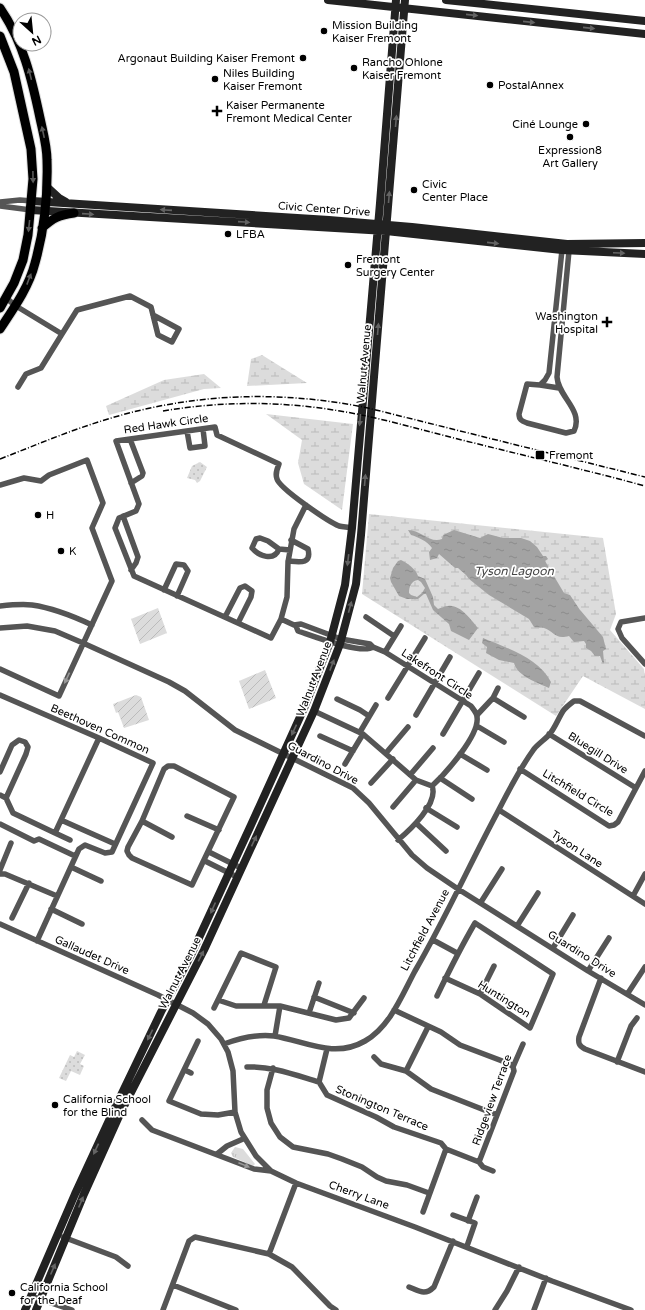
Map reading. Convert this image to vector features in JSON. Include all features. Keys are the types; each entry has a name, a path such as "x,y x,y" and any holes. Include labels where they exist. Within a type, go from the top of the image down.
{"main road":[{"path":"328,0 405,4 645,34"},
{"path":"446,0 645,21"},
{"name":"Walnut Avenue","path":"25,1310 112,1114 191,955 229,873 304,707 331,639 345,585 352,528 395,3"},
{"name":"Walnut Avenue","path":"36,1310 65,1238 120,1114 204,950 293,758 314,710 340,642 355,587 405,4"},
{"path":"0,329 26,288 35,263 45,207 48,158 28,68 16,37 1,8"},
{"path":"0,36 14,72 31,149 33,179 31,205 23,260 0,308"},
{"path":"47,187 58,198 71,204"},
{"name":"Civic Center Drive","path":"45,207 71,204 377,227 566,248 645,254"},
{"name":"Civic Center Drive","path":"31,205 74,213 146,218 170,217 377,227"},
{"path":"42,228 60,215 74,213"},
{"name":"Civic Center Drive","path":"566,248 645,243"}],"street":[{"name":"Civic Center Drive","path":"0,202 20,200 31,205"},
{"name":"Civic Center Drive","path":"0,206 31,205"},
{"path":"540,385 545,380 549,372 566,248"},
{"path":"559,388 527,384 519,418 527,423 566,433 571,433 576,428 577,418 557,383 566,248"},
{"path":"18,387 26,374 41,368 77,310 130,296 151,307 153,315 158,335 172,342 179,329 153,315"},
{"path":"6,298 16,306 62,334"},
{"name":"Red Hawk Circle","path":"131,483 116,441 215,427 217,435 279,464 276,473 277,480 281,487 306,505"},
{"path":"187,431 190,448 205,446 203,429"},
{"path":"130,439 143,473 142,476 131,483 139,504 136,511 119,518 115,528 134,576 271,638 281,619 287,597 288,561 294,528 306,505 338,526 352,528"},
{"path":"0,485 24,478 41,481 49,475 87,460 103,503 92,528 112,581 59,696 0,669"},
{"path":"123,516 138,556 136,563 131,570"},
{"path":"279,549 276,555 269,557 255,551 252,548 256,539 260,538 268,541 279,549 290,550"},
{"path":"288,561 301,563 307,560 309,554 308,549 291,540"},
{"path":"164,590 176,564 184,565 188,571 177,596"},
{"path":"225,617 240,588 245,586 252,591 251,597 238,623"},
{"path":"0,606 30,605 49,608 78,618 92,625"},
{"path":"366,617 394,636"},
{"path":"645,618 621,622 618,629 622,638 645,664"},
{"name":"Lakefront Circle","path":"281,619 296,626 301,624 331,639 362,649 369,650 373,647 385,652 471,706 477,715 477,726"},
{"name":"Guardino Drive","path":"0,628 27,626 55,631 83,643 168,682 185,692 235,730 353,788 369,803 398,840 421,863 458,889 481,902 588,971 628,993 645,1005"},
{"path":"385,652 401,626"},
{"path":"388,698 425,638"},
{"path":"416,715 450,657"},
{"path":"443,734 479,673"},
{"path":"477,715 493,698 498,688"},
{"name":"Beethoven Common","path":"0,695 153,763 115,844"},
{"path":"493,698 524,717"},
{"path":"337,699 369,716"},
{"name":"Litchfield Avenue","path":"224,1044 244,1037 257,1035 275,1036 327,1049 340,1049 365,1041 376,1034 386,1023 394,1010 433,940 520,769 535,747 550,734 564,711 574,701 580,701 645,736"},
{"path":"345,764 362,733 369,716 376,706"},
{"path":"314,710 362,733 416,780 432,786"},
{"path":"432,786 460,754 477,726 504,742"},
{"path":"386,753 408,727"},
{"name":"Bluegill Drive","path":"550,734 636,788"},
{"path":"320,736 353,751"},
{"path":"55,833 99,738"},
{"path":"0,772 12,745 18,740 25,742 28,747 26,754 6,798"},
{"path":"410,775 433,748"},
{"path":"460,754 487,770"},
{"path":"371,783 393,759"},
{"path":"171,766 234,798 219,830 192,885 132,858 129,855 128,851 130,843 142,822 164,769 171,766"},
{"name":"Litchfield Circle","path":"520,769 609,826 618,822 645,771"},
{"path":"440,778 472,799"},
{"path":"393,807 416,780"},
{"path":"398,840 417,824 433,797 434,790 432,786"},
{"path":"0,795 6,798 13,813 70,840"},
{"path":"426,808 457,827"},
{"name":"Tyson Lane","path":"499,810 645,904"},
{"path":"187,816 219,830"},
{"path":"37,941 79,848 85,845 109,853 112,852 115,844 61,820"},
{"path":"142,822 172,837"},
{"path":"0,824 34,841 39,838 76,856"},
{"path":"417,824 446,851"},
{"path":"0,870 11,843"},
{"path":"209,852 241,868"},
{"path":"204,861 237,877"},
{"path":"71,867 101,881"},
{"path":"481,902 502,869"},
{"path":"0,874 5,874 57,896"},
{"path":"633,896 645,874"},
{"path":"12,918 28,883"},
{"path":"517,926 538,893"},
{"path":"51,910 82,924"},
{"path":"553,948 573,915"},
{"name":"Huntington","path":"445,978 480,994 530,1028 553,974 475,923 457,953"},
{"name":"Gallaudet Drive","path":"0,924 176,1004"},
{"path":"588,971 609,938"},
{"path":"433,940 457,953 437,996"},
{"path":"214,1008 241,953 276,968 264,1005"},
{"path":"480,994 494,966"},
{"path":"628,993 645,967"},
{"path":"601,978 578,1042 584,1049 645,1072"},
{"path":"309,1013 319,983"},
{"path":"314,997 354,1013"},
{"path":"218,1000 236,1006 280,1006 336,1020 349,1018 364,998"},
{"name":"Cherry Lane","path":"176,1004 193,1013 208,1024 224,1044 228,1052 233,1071 235,1112 243,1139 256,1156 271,1171 296,1183 467,1246 631,1310"},
{"path":"275,1036 280,1006"},
{"path":"394,1010 441,1032 460,1045 510,1064 513,1067"},
{"path":"617,1062 631,1026 637,1018"},
{"path":"406,1071 428,1026"},
{"path":"198,1041 169,1101 201,1114 218,1115 235,1112"},
{"name":"Ridgeview Terrace","path":"480,1162 514,1071 513,1067 523,1044"},
{"path":"247,1067 261,1066 273,1068 320,1082 327,1049"},
{"path":"374,1057 381,1064 406,1071 431,1089 497,1115"},
{"path":"273,1068 267,1090 267,1108 271,1123 280,1137 293,1147 328,1154 362,1167 369,1173 386,1181 407,1185 429,1193"},
{"path":"185,1070 191,1073"},
{"name":"Stonington Terrace","path":"320,1082 326,1096 376,1117 394,1127 440,1143 446,1150 480,1162 483,1168 493,1171"},
{"path":"142,1120 152,1130 254,1169 271,1171"},
{"path":"218,1154 227,1146 243,1139"},
{"path":"422,1212 446,1150"},
{"path":"269,1254 296,1183"},
{"path":"468,1221 477,1197"},
{"path":"453,1215 475,1223 467,1246"},
{"path":"57,1235 116,1257 128,1266"},
{"path":"163,1310 189,1241 195,1237 269,1254 292,1267 330,1306 336,1310"},
{"path":"409,1288 425,1292 430,1291 434,1287 453,1241"},
{"path":"495,1310 507,1291 519,1266"},
{"path":"534,1310 546,1278"},
{"path":"173,1285 236,1310"},
{"path":"31,1296 72,1310"}],"green space":[{"path":"262,355 307,383 247,386 251,359"},
{"path":"204,374 221,388 204,389 109,415 106,406 164,380"},
{"path":"266,414 353,424 342,510 304,484 298,463 302,440"},
{"path":"200,462 207,467 200,481 197,483 195,480 187,478 192,466"},
{"path":"369,514 603,538 616,614 610,630 644,669 645,709 583,676 556,716 362,594"},
{"path":"158,608 167,633 140,644 131,619"},
{"path":"265,670 276,698 249,709 239,681"},
{"path":"136,695 141,697 149,720 124,728 118,712 116,713 113,704"},
{"path":"77,1051 85,1055 80,1064 84,1066 80,1075 71,1071 66,1081 59,1078 70,1055 74,1057"},
{"path":"235,1147 243,1149 255,1164 253,1166 233,1157 231,1153"}],"water":[{"name":"Tyson Lagoon","path":"408,530 417,532 433,540 442,539 443,535 454,530 480,538 488,534 503,538 521,538 530,541 537,547 543,556 546,556 548,559 545,561 564,593 570,595 580,610 603,637 606,649 603,651 603,664 600,656 595,656 586,648 584,641 574,642 569,636 561,637 544,628 534,627 529,619 489,595 458,568 455,568 439,554 437,558 430,560 429,552 432,548 428,543 411,535"},
{"path":"401,560 406,563 417,573 418,576 425,579 433,597 434,605 438,609 446,606 457,607 469,617 478,628 469,640 451,631 449,624 433,610 426,594 418,599 407,599 399,596 390,578 393,568 398,561","holes":["418,580 425,588 422,593 417,597 411,595 409,591 412,583"]},
{"path":"483,638 522,655 539,666 551,682 549,688 523,675 516,668 514,663 499,660 486,653 487,647 482,643"}],"railway":[{"path":"0,459 81,428 140,410 205,399 270,397 303,398 368,408 645,477"},
{"path":"163,411 207,405 229,404 296,405 340,411 388,421 645,486"}],"place":[{"name":"Mission Building Kaiser Fremont","path":"324,31"},
{"name":"Argonaut Building Kaiser Fremont","path":"303,58"},
{"name":"Rancho Ohlone Kaiser Fremont","path":"354,68"},
{"name":"Niles Building Kaiser Fremont","path":"215,79"},
{"name":"PostalAnnex","path":"490,85"},
{"name":"Kaiser Permanente Fremont Medical Center","path":"217,111"},
{"name":"Ciné Lounge","path":"586,124"},
{"name":"Expression8 Art Gallery","path":"570,137"},
{"name":"Civic Center Place","path":"414,190"},
{"name":"LFBA","path":"228,234"},
{"name":"Fremont Surgery Center","path":"348,265"},
{"name":"Washington Hospital","path":"607,322"},
{"name":"Fremont","path":"540,455"},
{"name":"H","path":"38,515"},
{"name":"K","path":"61,551"},
{"name":"California School for the Blind","path":"55,1105"},
{"name":"California School for the Deaf","path":"12,1293"}]}
